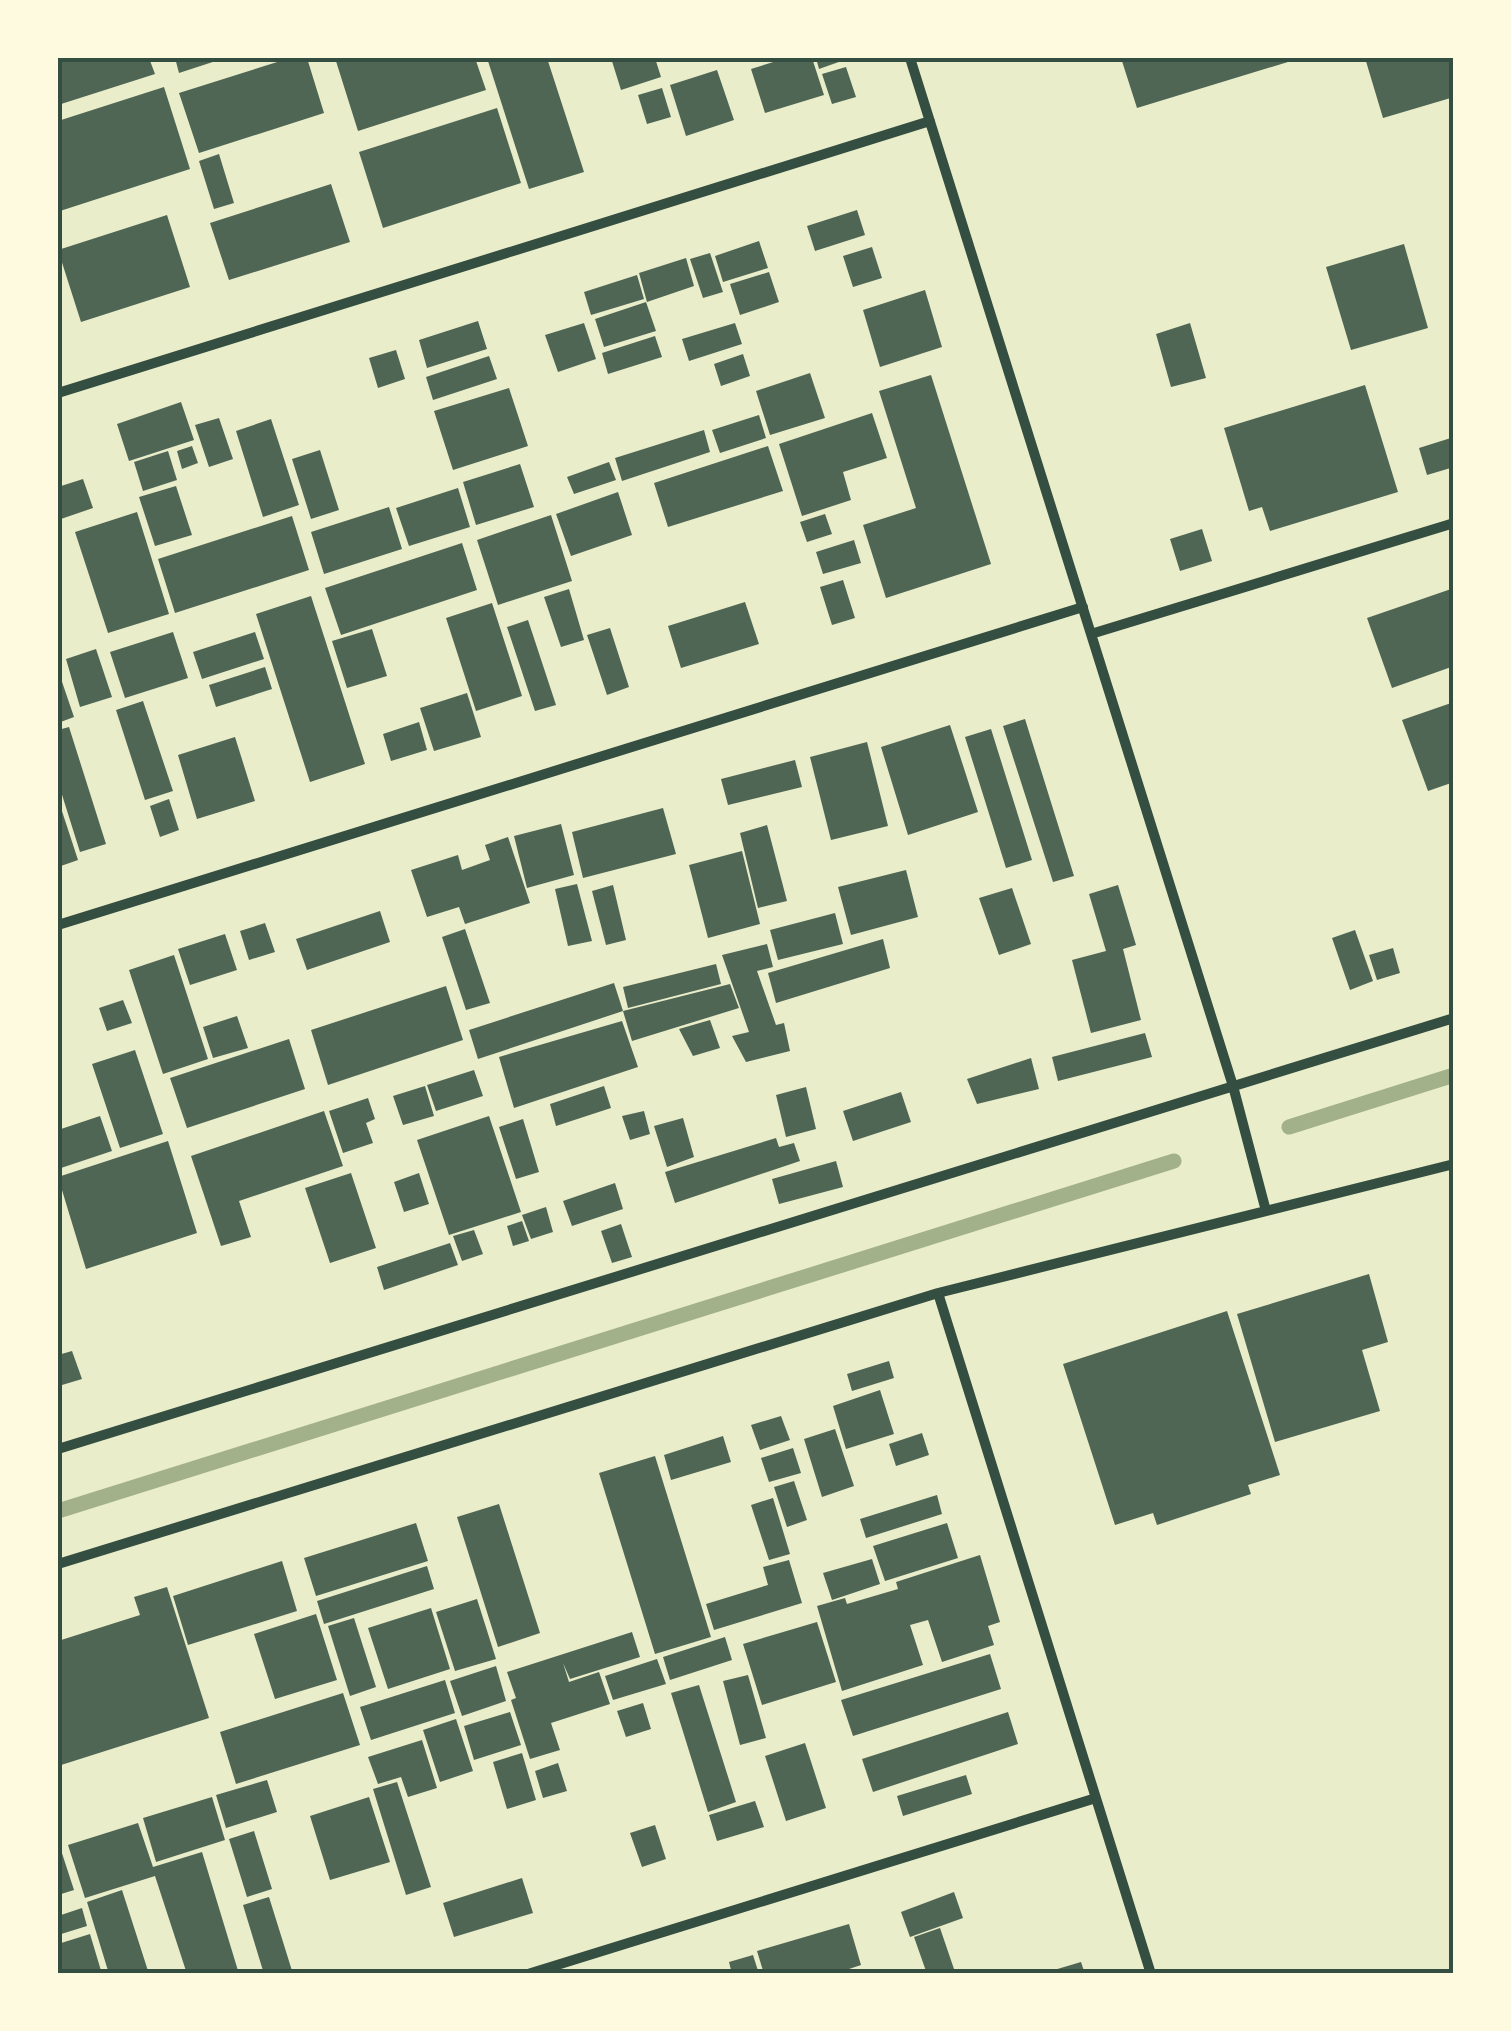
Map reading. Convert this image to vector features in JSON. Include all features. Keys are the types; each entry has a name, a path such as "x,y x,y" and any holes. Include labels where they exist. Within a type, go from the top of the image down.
{"street":[{"path":"910,58 1233,1086 1266,1211"},
{"path":"58,392 930,121"},
{"path":"1091,634 1454,523"},
{"path":"58,925 1083,606"},
{"path":"58,1449 1454,1018"},
{"path":"58,1564 938,1293 1454,1164"},
{"path":"938,1293 1151,1974"},
{"path":"528,1974 1096,1798"}],"building":[{"path":"58,58 149,58 155,74 58,105"},
{"path":"175,58 225,58 179,73"},
{"path":"290,58 307,58 324,113 199,153 179,93"},
{"path":"335,58 475,58 486,90 358,131"},
{"path":"487,58 547,58 584,172 529,189"},
{"path":"611,58 655,58 661,77 621,90"},
{"path":"786,58 812,58 824,95 765,113 751,69"},
{"path":"816,58 850,58 819,69"},
{"path":"1121,58 1301,58 1137,108"},
{"path":"1365,58 1452,58 1454,97 1383,118"},
{"path":"846,67 856,97 832,104 822,74"},
{"path":"717,70 734,120 686,136 670,85"},
{"path":"164,87 190,169 60,211 58,121"},
{"path":"662,88 671,117 647,124 638,95"},
{"path":"497,108 521,183 383,228 359,152"},
{"path":"219,154 234,203 214,209 199,161"},
{"path":"331,184 350,242 229,280 210,223"},
{"path":"857,210 865,235 815,251 807,226"},
{"path":"167,215 190,287 81,322 58,250"},
{"path":"759,241 768,268 723,282 715,256"},
{"path":"1404,244 1428,328 1351,350 1326,267"},
{"path":"872,247 882,278 853,287 843,256"},
{"path":"710,253 723,292 703,298 690,259"},
{"path":"686,258 694,286 647,302 639,273"},
{"path":"769,272 779,302 740,315 730,284"},
{"path":"637,275 644,299 591,315 584,292"},
{"path":"925,290 942,347 880,367 863,310"},
{"path":"646,302 656,331 604,347 595,319"},
{"path":"478,321 487,349 427,368 419,340"},
{"path":"584,323 596,359 558,372 545,335"},
{"path":"735,323 742,344 689,361 682,339"},
{"path":"1190,323 1206,378 1171,387 1156,334"},
{"path":"655,336 662,357 608,374 602,353"},
{"path":"396,350 405,379 378,388 369,358"},
{"path":"743,354 750,376 721,386 714,364"},
{"path":"489,356 497,379 433,400 426,377"},
{"path":"810,373 825,418 770,435 756,391"},
{"path":"931,375 991,564 886,598 863,525 916,508 879,391"},
{"path":"1365,385 1398,492 1270,531 1262,507 1249,511 1224,428"},
{"path":"509,388 528,446 453,470 434,411"},
{"path":"181,402 194,440 129,461 117,424"},
{"path":"872,413 887,458 843,472 851,500 802,516 779,444"},
{"path":"759,415 766,438 720,453 712,430"},
{"path":"219,418 233,459 209,467 195,425"},
{"path":"271,419 299,505 263,517 236,431"},
{"path":"704,430 710,452 622,481 615,458"},
{"path":"1454,437 1454,467 1427,475 1419,448"},
{"path":"192,446 198,463 182,469 177,451"},
{"path":"768,446 783,491 668,527 654,483"},
{"path":"320,450 339,510 311,519 292,459"},
{"path":"168,451 177,480 143,491 134,462"},
{"path":"609,462 616,480 574,494 567,477"},
{"path":"520,464 534,507 476,525 463,482"},
{"path":"83,479 93,508 58,520 58,487"},
{"path":"176,486 192,535 155,546 139,497"},
{"path":"458,488 470,527 409,546 396,508"},
{"path":"618,492 632,535 571,556 556,514"},
{"path":"389,507 402,549 324,574 311,532"},
{"path":"137,512 169,614 108,633 75,532"},
{"path":"825,514 832,534 807,542 800,522"},
{"path":"551,515 572,581 498,605 477,540"},
{"path":"292,516 309,570 175,613 158,559"},
{"path":"1202,529 1212,561 1180,571 1170,539"},
{"path":"854,540 861,563 823,574 816,552"},
{"path":"462,543 477,590 341,635 325,588"},
{"path":"843,580 855,618 832,625 820,587"},
{"path":"1454,588 1454,666 1392,688 1367,618"},
{"path":"569,589 584,640 561,647 544,597"},
{"path":"311,596 365,764 310,782 256,614"},
{"path":"745,602 759,644 681,668 668,626"},
{"path":"492,603 522,696 476,711 446,618"},
{"path":"528,620 556,705 535,711 507,627"},
{"path":"610,628 629,687 607,695 587,635"},
{"path":"372,629 387,676 347,688 332,641"},
{"path":"173,632 188,678 125,698 110,652"},
{"path":"255,632 264,659 202,679 193,652"},
{"path":"96,649 112,697 80,707 66,659"},
{"path":"265,667 272,689 216,707 209,685"},
{"path":"58,670 74,717 58,723"},
{"path":"467,693 481,737 434,751 420,708"},
{"path":"143,701 173,791 145,800 116,710"},
{"path":"1454,702 1454,782 1428,791 1402,720"},
{"path":"1025,719 1074,876 1053,882 1003,726"},
{"path":"419,722 427,750 391,761 383,734"},
{"path":"950,725 978,812 908,835 881,747"},
{"path":"69,727 106,844 80,852 58,782 58,730"},
{"path":"991,729 1032,860 1006,868 965,737"},
{"path":"235,737 255,801 197,819 178,755"},
{"path":"867,742 888,826 831,840 810,757"},
{"path":"795,760 802,787 728,805 721,779"},
{"path":"58,799 78,860 58,867"},
{"path":"169,799 179,830 160,837 150,806"},
{"path":"663,808 676,854 583,878 572,832"},
{"path":"561,824 574,875 527,888 514,836"},
{"path":"767,825 787,901 758,908 740,833"},
{"path":"508,837 530,903 465,924 459,907 427,917 411,870 458,855 462,870 490,860 485,845"},
{"path":"742,851 760,924 708,938 689,865"},
{"path":"906,870 918,917 851,935 838,887"},
{"path":"577,884 592,941 568,946 555,889"},
{"path":"613,885 626,940 606,945 592,891"},
{"path":"1118,885 1136,945 1123,949 1141,1020 1091,1033 1072,960 1106,951 1089,894"},
{"path":"1012,888 1031,944 999,955 979,898"},
{"path":"380,911 390,942 307,970 296,939"},
{"path":"835,913 843,944 778,960 770,930"},
{"path":"265,923 275,952 249,960 240,931"},
{"path":"465,929 490,1003 466,1010 442,937"},
{"path":"1355,930 1373,981 1350,990 1332,938"},
{"path":"225,934 237,970 190,985 178,949"},
{"path":"883,939 890,968 776,1003 768,973"},
{"path":"767,944 773,967 757,971 776,1025 784,1023 790,1051 746,1062 732,1036 749,1032 722,955"},
{"path":"1393,948 1400,973 1377,980 1369,955"},
{"path":"174,955 208,1059 163,1074 129,970"},
{"path":"716,964 721,984 628,1008 623,987"},
{"path":"614,983 623,1011 478,1059 469,1030"},
{"path":"730,984 739,1008 632,1041 623,1011"},
{"path":"446,986 463,1040 328,1085 311,1030"},
{"path":"123,1000 132,1023 107,1031 99,1008"},
{"path":"237,1016 248,1048 213,1058 203,1027"},
{"path":"710,1020 720,1048 693,1056 679,1029"},
{"path":"622,1021 638,1067 514,1108 499,1057"},
{"path":"1145,1033 1152,1057 1058,1081 1052,1057"},
{"path":"289,1039 305,1089 187,1128 170,1078"},
{"path":"135,1050 163,1134 120,1148 92,1064"},
{"path":"1031,1058 1039,1089 977,1104 967,1079"},
{"path":"474,1070 483,1096 436,1111 427,1085"},
{"path":"425,1086 434,1116 403,1125 393,1096"},
{"path":"604,1086 611,1108 556,1126 550,1104"},
{"path":"806,1087 816,1129 786,1137 776,1095"},
{"path":"901,1092 911,1122 853,1141 843,1111"},
{"path":"368,1098 375,1119 366,1123 373,1143 343,1153 329,1111"},
{"path":"324,1111 343,1166 239,1201 251,1237 221,1246 191,1156"},
{"path":"644,1111 650,1134 630,1140 622,1116"},
{"path":"100,1116 112,1151 58,1169 58,1130"},
{"path":"489,1116 521,1212 449,1235 417,1140"},
{"path":"683,1118 694,1157 667,1167 654,1126"},
{"path":"523,1119 539,1172 516,1179 499,1127"},
{"path":"776,1138 779,1147 794,1143 800,1161 675,1203 665,1172"},
{"path":"168,1141 197,1233 86,1269 58,1177"},
{"path":"836,1161 843,1187 779,1204 772,1179"},
{"path":"351,1173 376,1248 330,1263 305,1188"},
{"path":"419,1173 429,1204 404,1212 394,1182"},
{"path":"615,1183 623,1209 572,1226 563,1201"},
{"path":"546,1207 553,1232 531,1239 522,1215"},
{"path":"522,1221 529,1241 513,1246 507,1226"},
{"path":"621,1224 632,1257 612,1263 601,1231"},
{"path":"474,1230 483,1254 462,1261 453,1236"},
{"path":"450,1243 458,1265 384,1290 377,1267"},
{"path":"1369,1274 1388,1342 1362,1350 1380,1411 1275,1442 1237,1314"},
{"path":"1227,1311 1280,1475 1248,1485 1251,1494 1157,1525 1153,1513 1115,1525 1063,1364"},
{"path":"72,1351 82,1379 62,1385 58,1355"},
{"path":"889,1361 894,1378 852,1391 847,1374"},
{"path":"880,1390 894,1434 846,1449 833,1406"},
{"path":"781,1416 790,1440 760,1450 751,1425"},
{"path":"835,1429 854,1486 822,1497 804,1439"},
{"path":"922,1433 929,1455 896,1466 889,1444"},
{"path":"723,1436 731,1462 671,1480 664,1455"},
{"path":"793,1448 801,1473 769,1482 761,1458"},
{"path":"655,1456 711,1637 655,1654 599,1473"},
{"path":"794,1481 807,1520 787,1527 774,1487"},
{"path":"937,1495 942,1514 866,1538 860,1519"},
{"path":"773,1498 790,1554 769,1560 751,1505"},
{"path":"499,1504 540,1633 498,1647 457,1517"},
{"path":"416,1523 428,1561 316,1596 304,1558"},
{"path":"947,1523 958,1558 885,1581 873,1546"},
{"path":"980,1555 1000,1622 988,1626 994,1645 942,1662 928,1620 910,1625 923,1665 842,1691 817,1606 845,1598 847,1604 898,1589 896,1582"},
{"path":"872,1559 880,1584 832,1600 823,1573"},
{"path":"789,1560 802,1603 714,1630 706,1604 768,1585 763,1567"},
{"path":"282,1561 297,1611 188,1645 173,1596"},
{"path":"427,1566 434,1589 324,1624 317,1601"},
{"path":"167,1587 209,1718 58,1766 58,1641 140,1615 134,1597"},
{"path":"477,1599 496,1659 455,1671 436,1612"},
{"path":"431,1608 450,1669 388,1689 368,1628"},
{"path":"316,1614 337,1680 275,1699 254,1634"},
{"path":"354,1618 376,1687 350,1696 328,1626"},
{"path":"817,1622 836,1682 762,1705 743,1644"},
{"path":"632,1632 640,1657 570,1679 563,1663 569,1682 599,1672 610,1704 551,1723 560,1750 530,1759 511,1700 516,1698 507,1672"},
{"path":"725,1637 732,1660 670,1680 663,1657"},
{"path":"990,1654 1001,1689 853,1736 841,1700"},
{"path":"657,1659 666,1684 613,1700 605,1676"},
{"path":"496,1666 506,1701 462,1716 450,1681"},
{"path":"748,1675 766,1738 740,1745 723,1681"},
{"path":"445,1680 455,1713 371,1740 360,1707"},
{"path":"699,1685 736,1802 708,1812 671,1693"},
{"path":"343,1693 360,1745 236,1784 220,1732"},
{"path":"643,1703 651,1729 626,1737 617,1711"},
{"path":"510,1712 521,1745 474,1760 464,1726"},
{"path":"1008,1712 1018,1744 873,1792 862,1759"},
{"path":"456,1719 473,1771 440,1782 423,1730"},
{"path":"422,1740 437,1788 408,1797 401,1777 378,1784 368,1757"},
{"path":"805,1743 826,1808 786,1821 765,1756"},
{"path":"522,1753 536,1800 507,1809 493,1762"},
{"path":"558,1763 567,1791 543,1798 535,1771"},
{"path":"966,1775 972,1794 903,1816 897,1796"},
{"path":"267,1780 277,1812 226,1828 216,1795"},
{"path":"397,1782 431,1887 406,1895 373,1789"},
{"path":"212,1797 225,1840 156,1862 143,1818"},
{"path":"369,1797 390,1862 330,1880 310,1816"},
{"path":"755,1801 764,1827 717,1841 709,1815"},
{"path":"138,1823 153,1867 202,1852 239,1974 187,1974 155,1876 85,1898 68,1845"},
{"path":"655,1825 666,1859 642,1867 630,1833"},
{"path":"254,1831 272,1889 247,1897 229,1839"},
{"path":"58,1841 74,1890 58,1895"},
{"path":"522,1878 533,1913 454,1937 443,1903"},
{"path":"122,1890 149,1974 109,1974 87,1902"},
{"path":"954,1892 963,1918 910,1937 901,1912"},
{"path":"269,1897 293,1974 264,1974 243,1905"},
{"path":"82,1908 87,1926 58,1935 58,1916"},
{"path":"849,1924 861,1965 834,1974 764,1974 757,1951"},
{"path":"940,1928 954,1969 927,1974 914,1937"},
{"path":"90,1934 102,1974 58,1974 58,1944"},
{"path":"753,1955 759,1974 732,1974 729,1962"},
{"path":"1081,1962 1085,1974 1055,1974 1054,1970"}],"waterway":[{"path":"1289,1127 1454,1075"},
{"path":"58,1511 1174,1161"}]}
